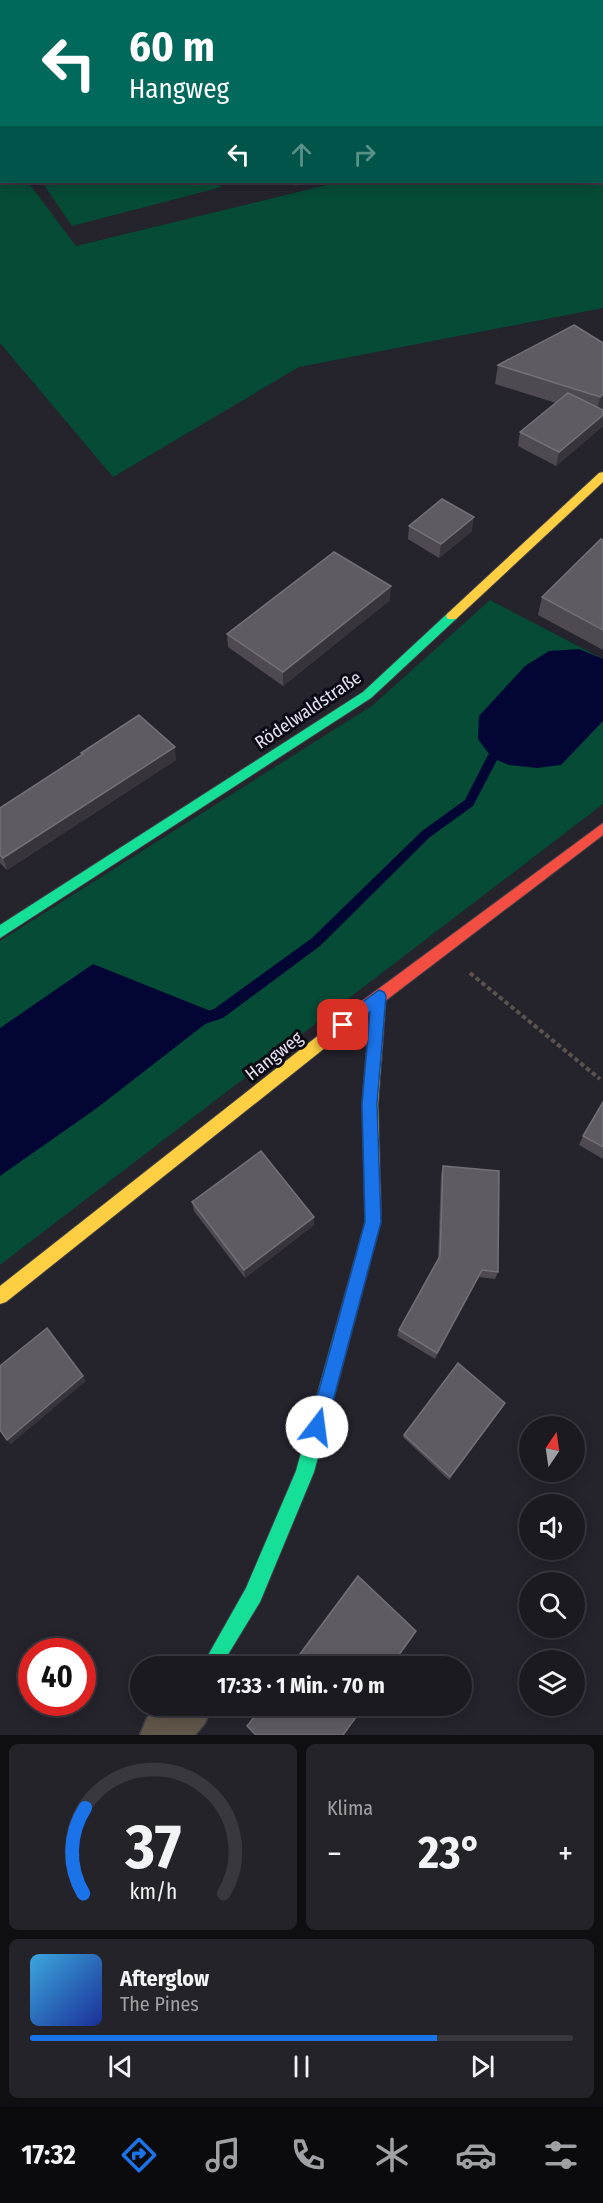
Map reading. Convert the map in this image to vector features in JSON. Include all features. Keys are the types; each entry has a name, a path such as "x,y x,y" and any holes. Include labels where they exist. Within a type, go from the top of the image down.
{"street":[{"name":"Rödelwaldstraße","path":"0,932 367,695 603,476"},
{"name":"Hangweg","path":"0,1296 379,996 603,828"},
{"path":"217,1656 253,1595 305,1472 373,1222 370,1104 379,996"},
{"path":"164,1735 180,1716"}],"path":[{"path":"441,950 600,1079"}],"green space":[{"path":"0,183 29,183 76,246 335,183 603,183 603,308 299,367 113,477 0,343"},
{"path":"43,183 216,183 222,187 72,226"},
{"path":"490,600 603,659 603,804 0,1265 0,941 373,705"}],"shaded area":[{"path":"579,649 603,659 603,721 561,765 537,768 509,765 492,758 478,739 479,716 525,666 549,651"},
{"path":"93,964 218,1014 97,1108 0,1176 0,1028"}],"building":[{"path":"574,325 603,343 603,394 600,397 498,365"},
{"path":"568,393 603,410 603,415 559,452 520,432"},
{"path":"442,499 474,517 441,544 409,526"},
{"path":"601,539 603,540 603,630 542,597"},
{"path":"334,552 391,586 283,672 227,634"},
{"path":"139,715 175,747 3,858 0,855 0,808"},
{"path":"603,1102 603,1147 583,1136"},
{"path":"261,1151 314,1217 244,1270 192,1202"},
{"path":"443,1166 499,1171 498,1272 482,1270 437,1353 399,1330 440,1256"},
{"path":"47,1328 83,1376 7,1440 0,1430 0,1366"},
{"path":"458,1363 505,1403 450,1477 404,1435"},
{"path":"358,1576 416,1631 398,1656 298,1656"},
{"path":"255,1716 357,1716 343,1735 256,1735 247,1726"}],"waterway":[{"path":"202,1019 218,1014 316,942 426,834 469,803 492,758"}],"traffic: fast":[{"path":"0,932 367,695 452,616"},
{"path":"217,1656 253,1595 305,1472 373,1222 373,1213"}],"traffic: slow":[{"path":"452,616 603,476"},
{"path":"373,1213 370,1104 379,997"},
{"path":"0,1296 367,1006"}],"traffic: jam":[{"path":"367,1006 603,828"}],"route":[{"path":"317,1427 373,1222 370,1104 379,996 343,1025"}]}
